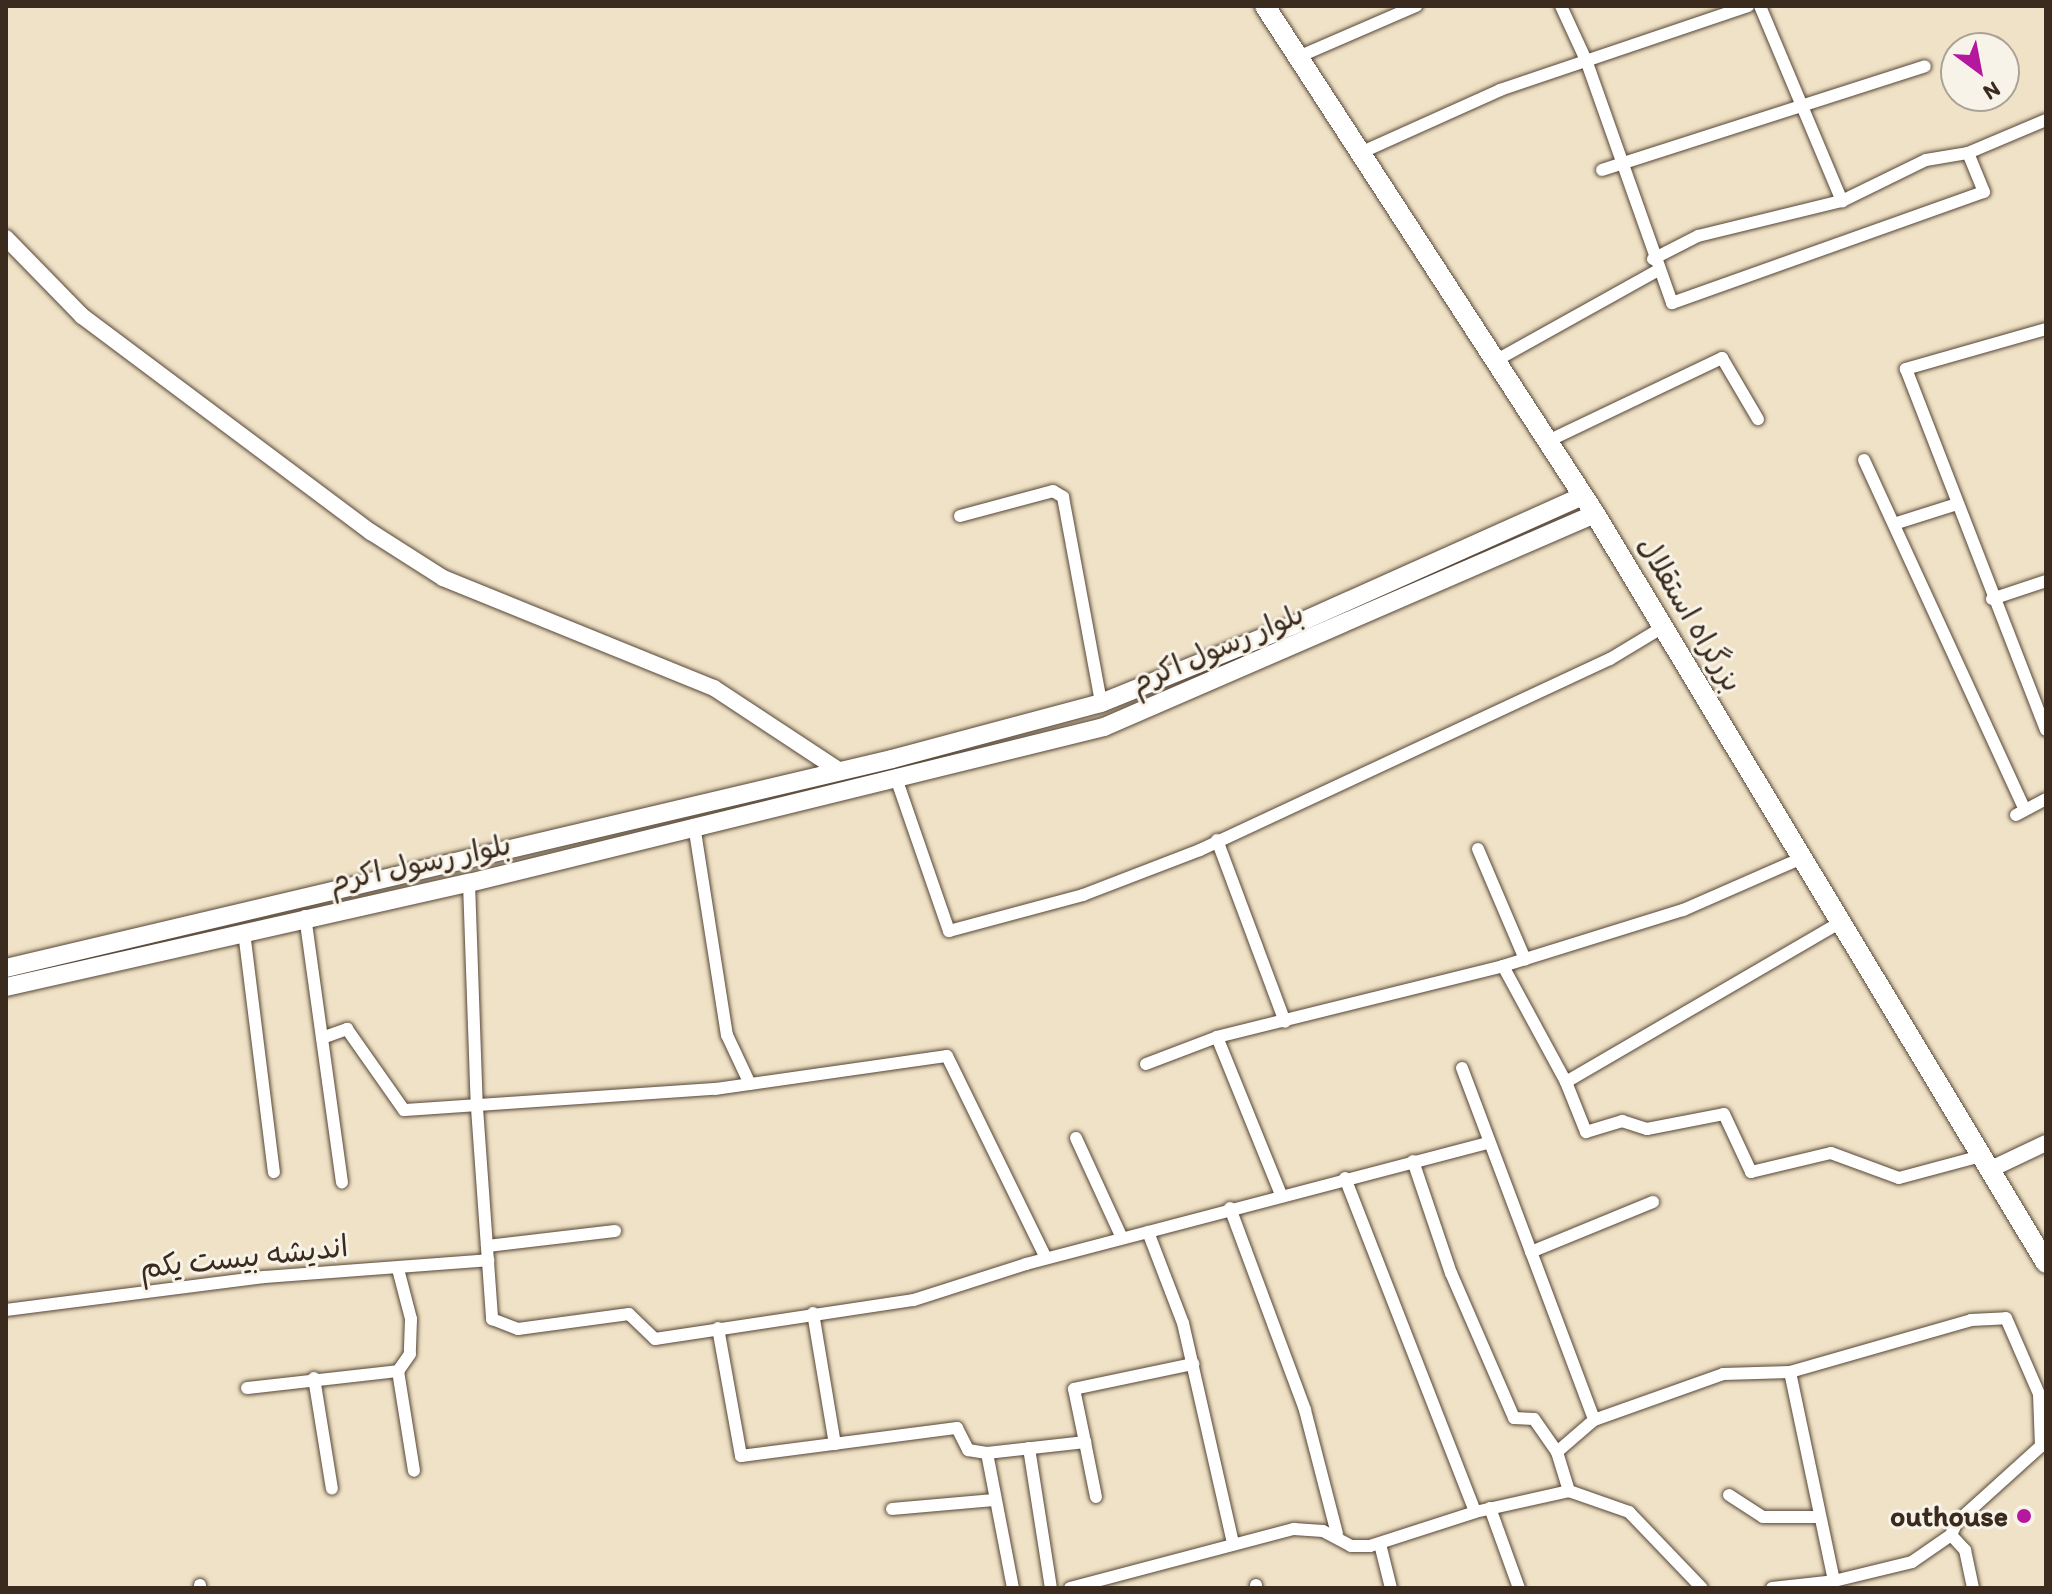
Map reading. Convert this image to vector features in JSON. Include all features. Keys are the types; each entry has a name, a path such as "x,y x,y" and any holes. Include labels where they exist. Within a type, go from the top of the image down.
{"highway":[{"name":"بزرگراه استقلال","path":"1265,6 1595,514 1802,858 1838,924 2046,1263"}],"main road":[{"name":"بلوار رسول اکرم","path":"6,968 840,771 1101,703 1301,622 1583,496"},
{"name":"بلوار رسول اکرم","path":"6,987 305,916 469,883 694,825 846,792 1104,727 1595,514"},
{"path":"840,771 846,792"}],"street":[{"path":"1298,57 1416,6"},
{"path":"1561,6 1586,60 1655,265 1672,303 1984,192 1968,153"},
{"path":"1360,153 1500,90 1748,6"},
{"path":"1760,6 1842,201"},
{"path":"1602,170 1925,66"},
{"path":"1495,361 1698,236 1842,201 1926,160 1968,153 2046,120"},
{"path":"6,238 82,316 371,532 443,578 714,688 840,771"},
{"path":"2046,329 1906,369 1957,504 1980,555 1992,599 2046,730"},
{"path":"1548,441 1722,358 1758,419"},
{"path":"1864,460 1897,523 2020,812 2046,799"},
{"path":"960,516 1053,491 1063,497 1101,703"},
{"path":"1897,523 1957,504"},
{"path":"1992,599 2046,581"},
{"path":"896,778 949,931 1083,895 1217,840 1610,659 1663,627"},
{"path":"694,825 727,1035 750,1084"},
{"path":"1217,840 1285,1022"},
{"path":"1478,849 1525,959"},
{"path":"1146,1064 1217,1037 1503,966 1683,910 1802,858"},
{"path":"469,883 477,1108 492,1319 518,1329 629,1314 655,1339 914,1300 1046,1258 1488,1143"},
{"path":"305,916 342,1182"},
{"path":"1566,1082 1838,924"},
{"path":"244,932 274,1172"},
{"path":"1503,966 1566,1082 1586,1132 1622,1121 1647,1129 1724,1114 1751,1172 1831,1153 1899,1178 1985,1163 2046,1143"},
{"path":"322,1038 347,1029 404,1110 477,1108 750,1084 947,1056 1046,1258"},
{"path":"1217,1037 1281,1195"},
{"path":"1462,1068 1594,1420"},
{"path":"1076,1138 1122,1238"},
{"path":"1413,1161 1451,1273 1514,1418 1534,1419 1557,1452 1569,1491"},
{"path":"1345,1178 1475,1512"},
{"path":"1531,1252 1653,1202"},
{"path":"1230,1208 1305,1410 1337,1534"},
{"path":"487,1246 615,1231"},
{"path":"1148,1232 1183,1323 1233,1543"},
{"name":"اندیشه بیست یکم","path":"6,1310 264,1277 488,1260"},
{"path":"398,1269 411,1319 410,1354 398,1371 414,1471"},
{"path":"813,1313 835,1444"},
{"path":"1557,1452 1594,1420 1723,1374 1790,1372 1971,1320 2006,1318 2039,1394 2041,1446 1957,1522 1951,1535 1912,1562 1834,1581 1772,1588"},
{"path":"718,1328 741,1456 957,1428 968,1450 987,1453 1085,1442"},
{"path":"1096,1497 1074,1389 1193,1364"},
{"path":"247,1388 314,1378 398,1371"},
{"path":"1790,1372 1817,1517 1834,1581"},
{"path":"314,1378 332,1489"},
{"path":"1029,1448 1051,1588"},
{"path":"987,1453 1013,1588"},
{"path":"1070,1588 1294,1529 1337,1534 1351,1546 1380,1544 1475,1512 1569,1491 1629,1512 1702,1588"},
{"path":"1729,1495 1763,1517 1817,1517"},
{"path":"892,1509 994,1500"},
{"path":"1490,1508 1519,1588"},
{"path":"1951,1535 1965,1550 1973,1588"},
{"path":"1380,1544 1391,1588"}],"place":[{"name":"outhouse","path":"2024,1516"}]}
